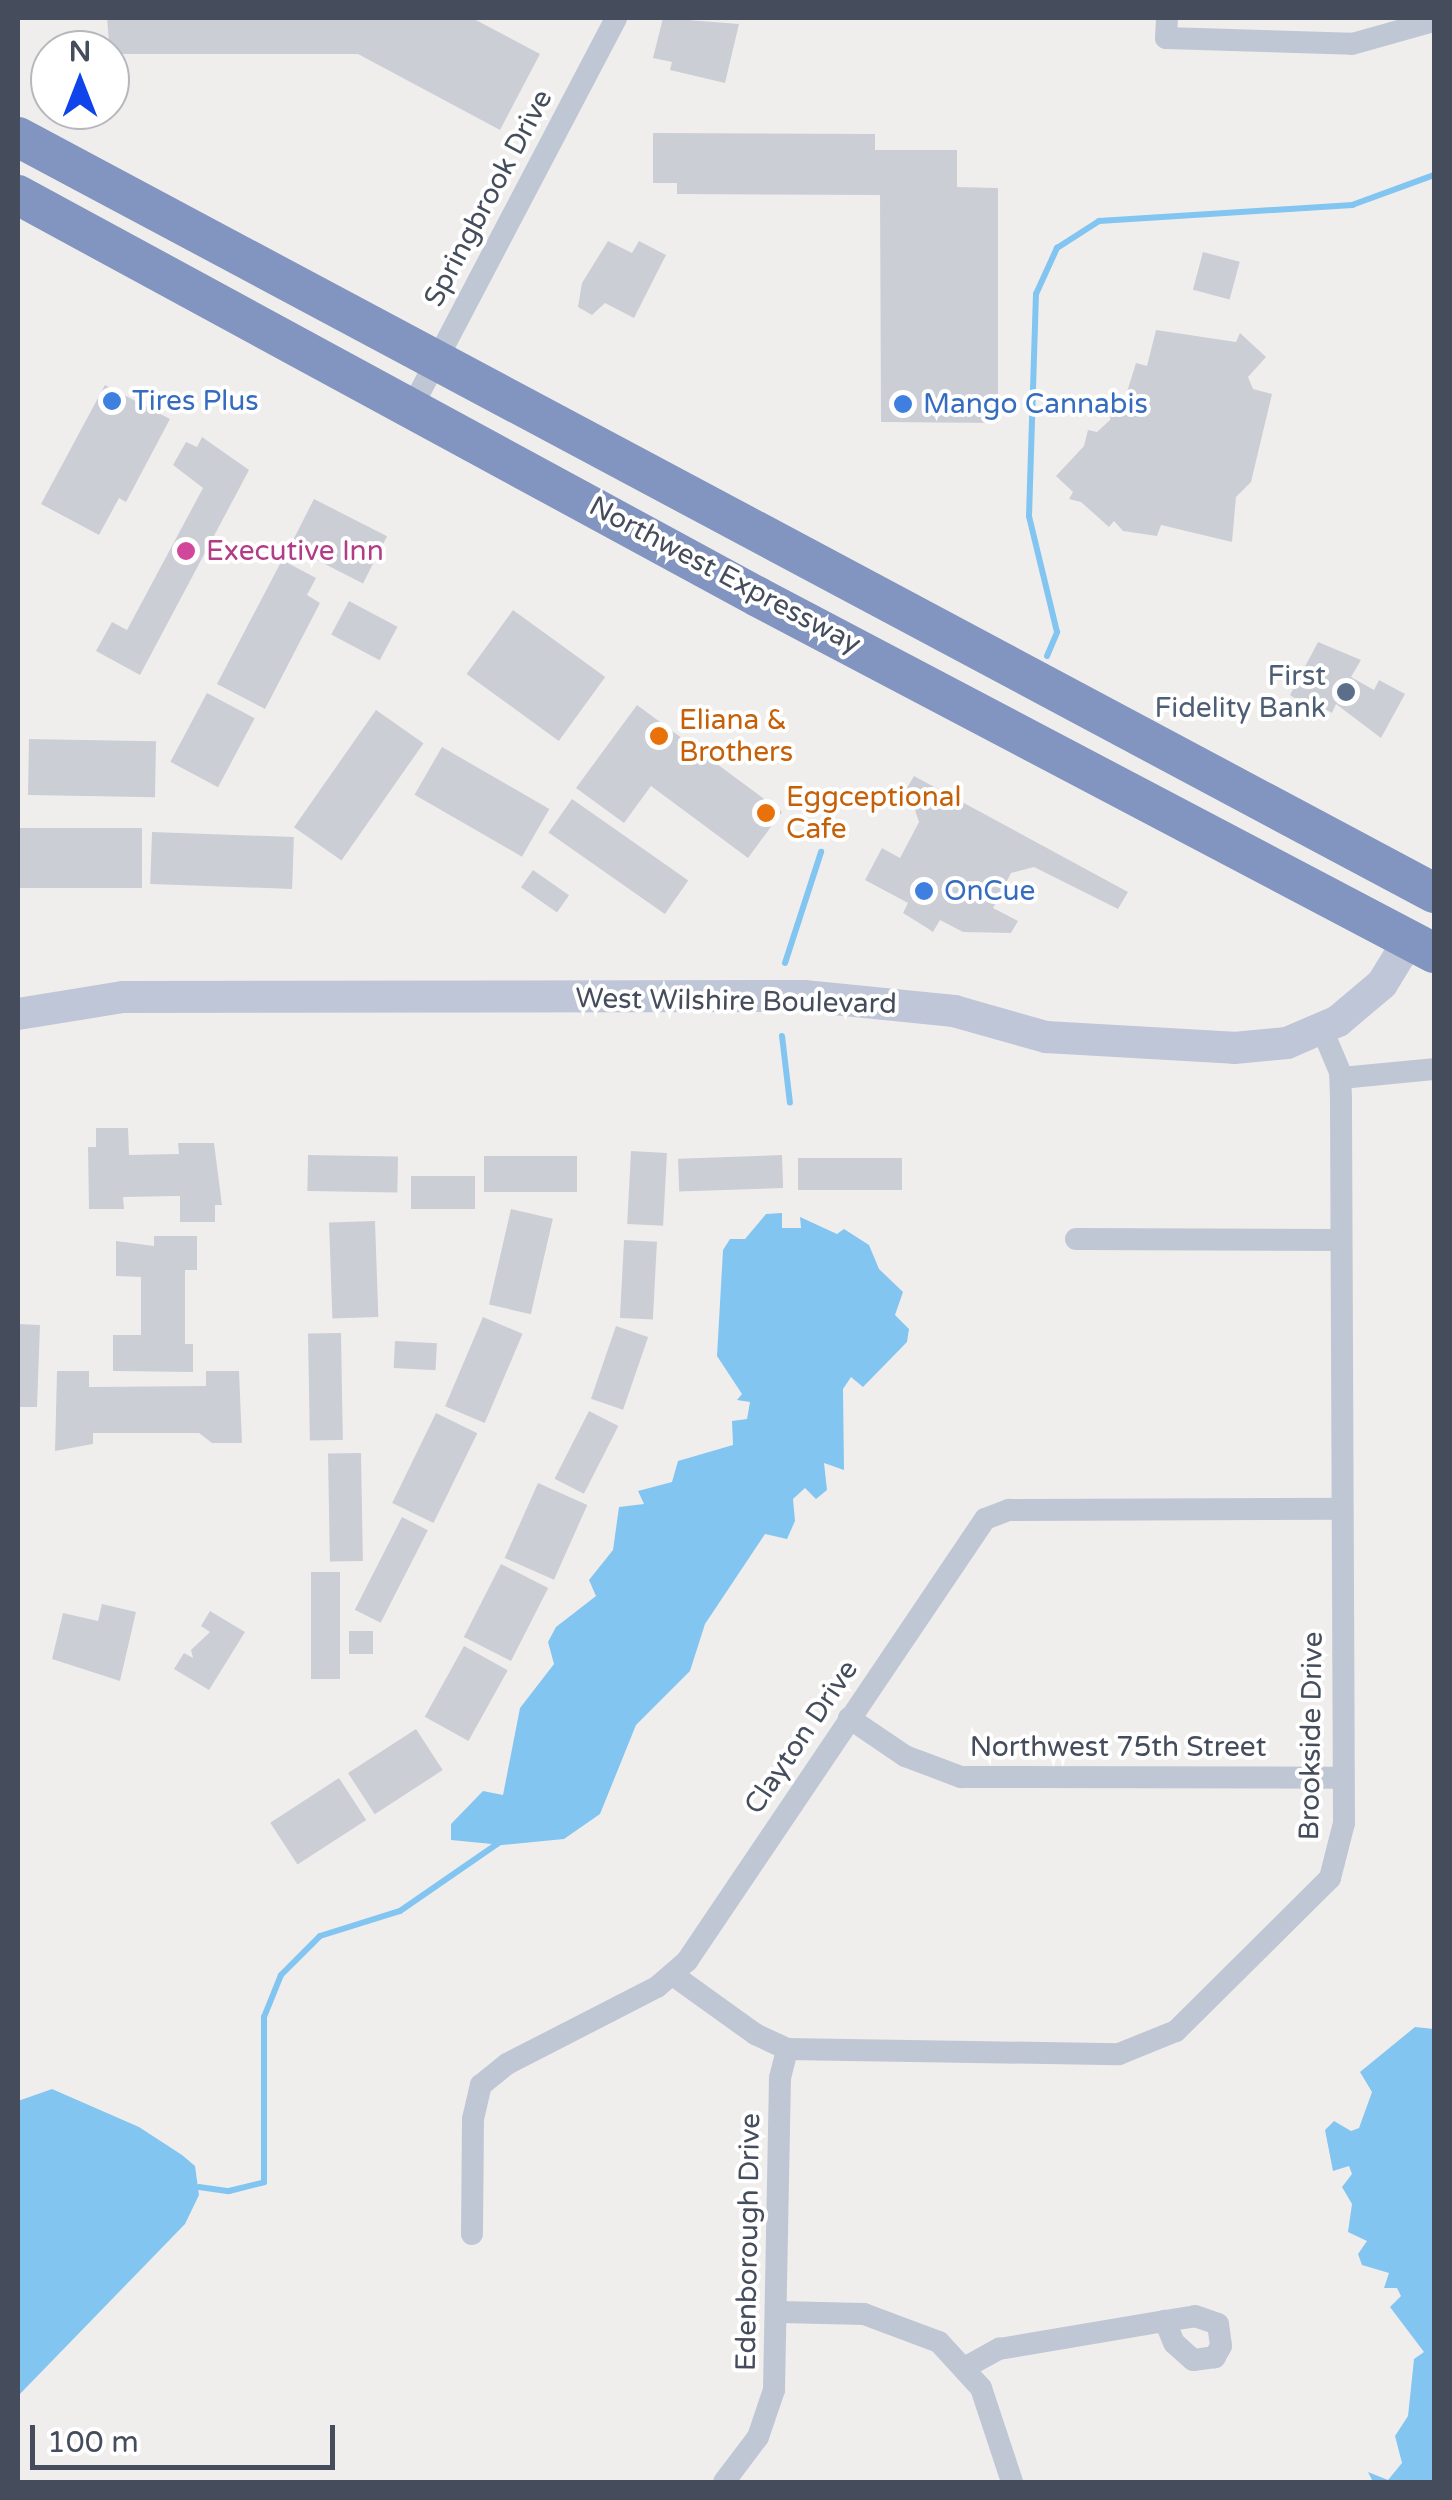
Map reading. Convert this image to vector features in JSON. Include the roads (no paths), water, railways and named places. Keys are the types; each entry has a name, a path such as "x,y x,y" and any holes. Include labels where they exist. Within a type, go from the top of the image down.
{"highway":[{"name":"Northwest Expressway","path":"18,137 96,179 758,597 1422,946"},
{"path":"18,152 96,179"},
{"name":"Northwest Expressway","path":"18,195 152,267 424,384 619,458 1434,894"},
{"path":"1422,946 1434,894"}],"main road":[{"name":"West Wilshire Boulevard","path":"18,1014 124,997 804,996 904,1004 1046,1036 1234,1048 1287,1043 1322,1029 1382,984 1422,946"}],"street":[{"name":"Springbrook Drive","path":"424,384 616,18"},
{"path":"1166,28 1352,44 1434,21"},
{"name":"Brookside Drive","path":"673,1975 754,2034 787,2049 1095,2056 1160,2041 1330,1878 1342,1842 1343,1778 1341,1078 1322,1029"},
{"path":"1341,1078 1434,1069"},
{"path":"1076,1239 1341,1240"},
{"name":"Clayton Drive","path":"472,2234 472,2119 491,2073 673,1975 976,1531 998,1512 1342,1509"},
{"name":"Northwest 75th Street","path":"848,1718 905,1756 961,1777 1343,1778"},
{"name":"Edenborough Drive","path":"724,2482 747,2457 768,2415 780,2312 780,2078 787,2049"},
{"path":"780,2312 892,2320 939,2342 966,2367 981,2388 1012,2482"},
{"path":"966,2367 999,2349 1165,2321"}],"water":[{"path":"782,1213 782,1228 801,1228 800,1217 837,1234 844,1229 869,1245 879,1269 903,1292 895,1315 909,1329 907,1342 863,1387 851,1377 843,1389 844,1470 824,1463 827,1490 816,1499 805,1488 793,1499 795,1521 787,1539 765,1534 705,1624 690,1671 636,1725 600,1814 564,1839 502,1845 451,1840 451,1824 483,1791 503,1795 520,1708 554,1664 548,1642 556,1627 596,1596 589,1580 613,1550 619,1507 644,1504 638,1491 672,1482 678,1461 733,1445 732,1421 747,1419 750,1402 737,1400 742,1394 717,1356 723,1250 730,1239 745,1239 766,1214"},
{"path":"1415,2027 1434,2029 1434,2482 1373,2482 1368,2472 1388,2480 1402,2463 1395,2436 1408,2416 1414,2359 1424,2352 1390,2307 1401,2296 1397,2288 1384,2288 1389,2273 1362,2265 1358,2254 1367,2241 1348,2232 1352,2204 1342,2187 1352,2174 1349,2166 1333,2171 1325,2130 1334,2121 1351,2131 1359,2128 1372,2092 1360,2072"},
{"path":"52,2089 139,2127 182,2155 195,2166 199,2195 185,2224 18,2396 18,2101"}],"waterway":[{"path":"1047,656 1057,632 1029,516 1036,294 1057,248 1099,221 1352,205 1434,175"},
{"path":"785,963 821,852"},
{"path":"782,1036 790,1103"},
{"path":"199,2187 229,2191 264,2182 264,2017 281,1975 320,1936 400,1911 503,1840"}],"place":[{"name":"Tires Plus","path":"112,401"},
{"name":"Mango Cannabis","path":"903,404"},
{"name":"Executive Inn","path":"186,551"},
{"name":"First Fidelity Bank","path":"1346,692"},
{"name":"Eliana & Brothers","path":"659,736"},
{"name":"Eggceptional Cafe","path":"766,813"},
{"name":"OnCue","path":"924,891"}]}
